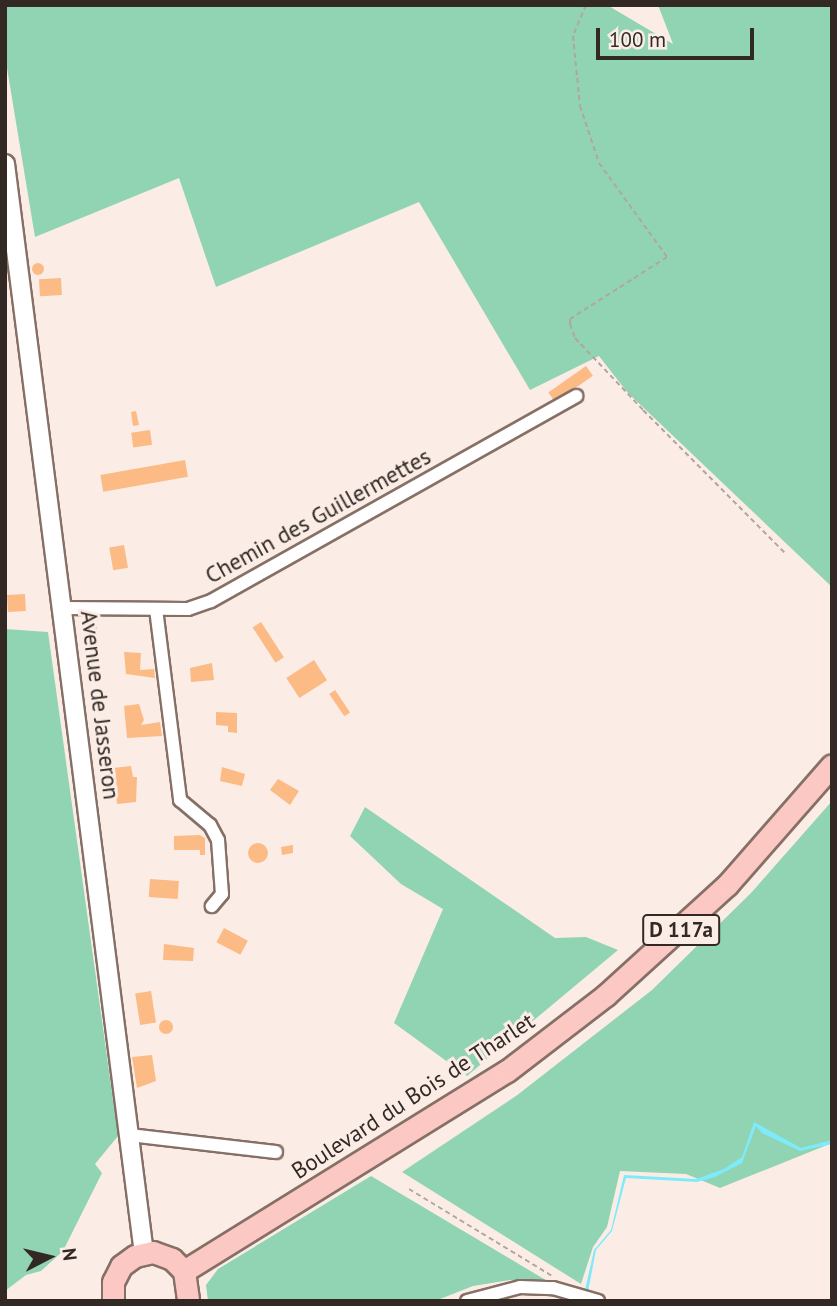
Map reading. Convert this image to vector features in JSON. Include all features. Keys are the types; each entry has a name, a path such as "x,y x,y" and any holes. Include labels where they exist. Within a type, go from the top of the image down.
{"main road":[{"name":"Avenue de Jasseron","path":"5,164 144,1253"},
{"name":"Boulevard du Bois de Tharlet","path":"184,1271 499,1076 606,995 727,885 832,765"},
{"path":"112,1300 113,1282 121,1266 144,1253 163,1254 184,1271 188,1301"}],"street":[{"name":"Chemin des Guillermettes","path":"63,608 188,609 211,601 576,396"},
{"path":"156,609 180,800 210,825 218,840 222,894 212,906"},
{"path":"130,1135 276,1152"},
{"path":"467,1301 520,1287 556,1289 594,1300"}],"path":[{"path":"586,5 573,36 580,106 599,163 667,257 570,319 569,324 575,338 785,553"},
{"path":"409,1189 556,1278 556,1289"}],"green space":[{"path":"5,5 607,5 673,44 658,5 832,5 832,587 627,392 599,356 530,390 419,202 216,287 179,178 35,237 5,56"},
{"path":"5,629 48,632 118,1136 95,1164 102,1173 63,1251 41,1271 26,1275 5,1291"},
{"path":"832,801 832,1143 720,1188 686,1174 620,1171 607,1227 593,1247 581,1284 402,1172 516,1096 652,990 751,893"},
{"path":"365,807 555,938 586,937 618,950 467,1076 394,1023 443,909 401,884 350,836"},
{"path":"371,1176 549,1282 510,1280 473,1286 435,1301 208,1301 206,1285 218,1269"}],"water":[{"path":"754,1122 801,1148 832,1140 832,1144 800,1151 762,1133 756,1126 742,1163 715,1177 697,1182 626,1178 612,1231 596,1250 588,1292 585,1290 594,1250 611,1230 624,1175 696,1179 724,1169 742,1157"}],"building":[{"path":"38,263 44,269 38,275 32,269"},
{"path":"61,278 62,295 40,296 39,279"},
{"path":"586,366 593,376 555,402 548,392"},
{"path":"136,411 139,425 133,426 131,412"},
{"path":"150,430 152,445 133,447 131,433"},
{"path":"185,460 188,477 103,492 100,475"},
{"path":"124,545 128,568 113,570 109,548"},
{"path":"25,594 26,611 8,612 7,595"},
{"path":"90,619 97,619 97,630 90,630"},
{"path":"261,622 284,657 275,663 253,627"},
{"path":"124,652 141,653 140,670 154,669 155,678 126,674"},
{"path":"314,660 327,680 299,698 286,678"},
{"path":"212,663 214,680 191,682 190,668"},
{"path":"335,690 350,712 344,716 329,694"},
{"path":"139,704 144,720 141,725 160,722 162,736 127,738 124,706"},
{"path":"216,712 237,713 237,733 228,732 228,726 216,725"},
{"path":"131,766 133,777 137,777 136,802 117,804 113,768"},
{"path":"222,767 245,774 242,786 220,781"},
{"path":"278,779 299,791 290,805 270,790"},
{"path":"200,835 205,838 205,855 200,855 200,850 174,850 174,836"},
{"path":"254,843 262,843 268,853 262,863 254,863 248,857 248,849"},
{"path":"293,845 293,853 282,855 281,847"},
{"path":"150,879 179,881 178,899 149,897"},
{"path":"224,928 248,941 240,955 216,942"},
{"path":"164,944 194,948 193,961 163,960"},
{"path":"151,991 156,1023 140,1025 135,994"},
{"path":"166,1020 171,1022 171,1032 166,1034 161,1032 159,1027 161,1022"},
{"path":"152,1055 156,1081 137,1088 132,1057"}]}
